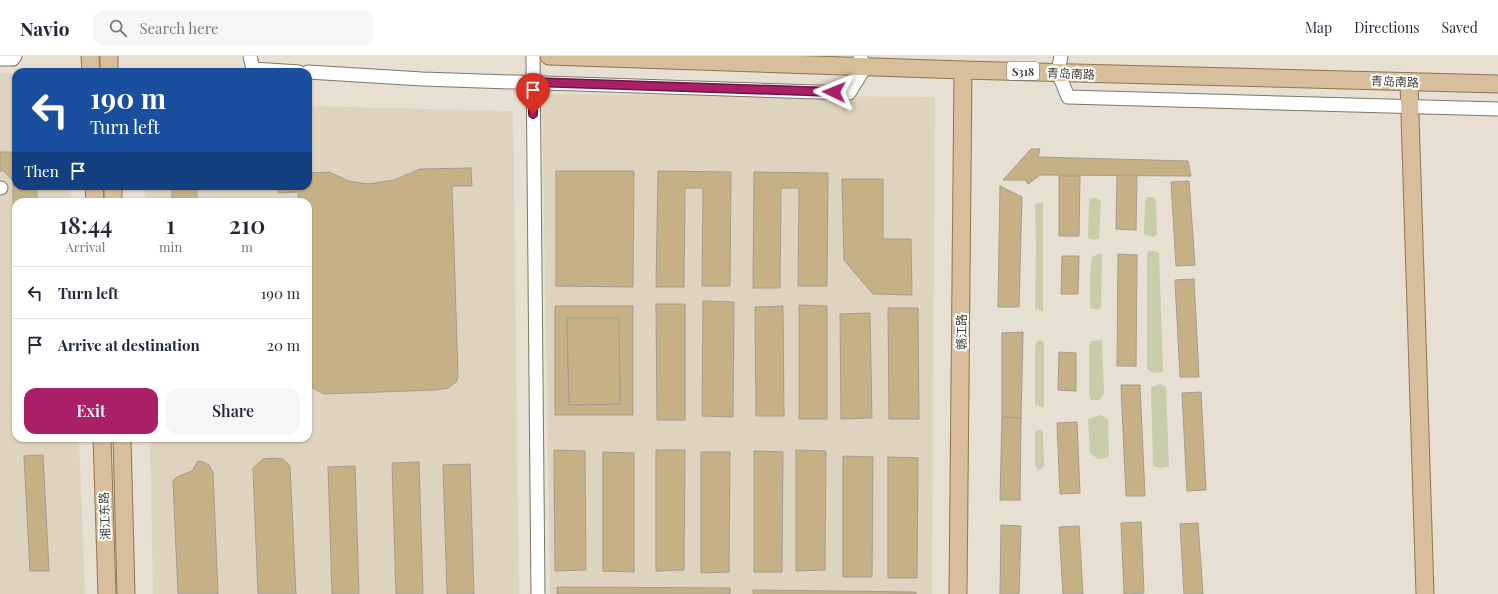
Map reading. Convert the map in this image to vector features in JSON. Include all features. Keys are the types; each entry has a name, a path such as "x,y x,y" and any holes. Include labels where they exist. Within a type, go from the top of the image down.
{"main road":[{"path":"90,56 91,68"},
{"path":"108,56 109,68"},
{"name":"青岛南路","path":"549,56 856,61 963,70 1059,64 1409,82 1498,84"},
{"name":"赣江路","path":"958,594 963,70"},
{"path":"1409,82 1425,594"},
{"name":"湘江东路","path":"102,442 106,594"},
{"name":"湘江东路","path":"122,442 126,594"}],"street":[{"path":"0,59 13,60 15,56"},
{"path":"250,56 253,68"},
{"path":"533,56 538,594"},
{"path":"312,72 422,79 849,93 856,61"},
{"path":"1059,64 1068,97 1498,109"}],"shaded area":[{"path":"0,73 12,74 12,190 70,190 71,198 12,198 12,442 79,442 85,594 0,594"},
{"path":"542,94 935,97 932,594 550,594"},
{"path":"312,106 513,111 519,594 153,594 150,442 312,442 312,198 146,198 145,190 312,190"}],"green space":[{"path":"1147,197 1153,197 1156,202 1157,235 1153,237 1144,234 1145,201"},
{"path":"1096,198 1101,201 1099,238 1094,240 1088,238 1089,204 1090,199"},
{"path":"1043,202 1043,311 1035,309 1035,204"},
{"path":"1149,251 1159,253 1163,372 1154,373 1147,369 1147,254"},
{"path":"1100,253 1102,255 1101,308 1097,310 1090,308 1090,274 1092,257"},
{"path":"1040,340 1044,343 1044,408 1035,405 1035,347 1036,343"},
{"path":"1102,340 1104,393 1100,400 1091,400 1089,394 1089,346 1091,341"},
{"path":"1160,384 1166,387 1169,467 1160,468 1153,466 1151,387"},
{"path":"1100,415 1108,419 1109,457 1098,459 1090,453 1088,419"},
{"path":"1042,430 1044,465 1038,470 1035,465 1035,431"}],"building":[{"path":"1031,149 1040,149 1038,157 1188,161 1191,176 1040,175 1028,184 1025,180 1003,180"},
{"path":"0,152 12,152 12,180 4,171 0,171"},
{"path":"471,168 472,186 452,186 457,381 448,388 436,390 324,394 312,388 312,198 299,198 298,192 278,193 278,190 312,190 312,173 329,172 349,181 368,184 394,180 420,169"},
{"path":"556,171 634,171 633,287 556,286"},
{"path":"658,171 731,172 730,286 702,286 703,188 685,188 684,287 656,287"},
{"path":"754,172 828,173 827,286 798,286 799,188 781,188 780,288 753,288"},
{"path":"1117,175 1137,175 1136,230 1116,229"},
{"path":"1059,176 1080,176 1079,236 1059,236"},
{"path":"842,179 883,179 883,239 911,239 912,295 873,294 844,260"},
{"path":"1189,181 1195,265 1176,266 1171,182"},
{"path":"1000,186 1022,197 1019,307 998,307"},
{"path":"13,190 37,190 37,198 13,198"},
{"path":"172,190 197,190 197,198 172,198"},
{"path":"1118,254 1137,255 1136,366 1117,366"},
{"path":"1062,256 1079,256 1078,294 1061,294"},
{"path":"1194,279 1199,377 1180,377 1175,280"},
{"path":"703,301 734,302 733,417 702,416"},
{"path":"656,304 685,304 685,420 657,420"},
{"path":"799,305 827,306 827,419 799,419"},
{"path":"555,306 633,306 633,415 555,415","holes":["567,318 619,318 620,404 569,405"]},
{"path":"783,306 784,416 756,416 755,307"},
{"path":"888,308 918,308 919,419 889,419"},
{"path":"870,313 872,418 841,419 840,314"},
{"path":"567,318 619,318 620,404 569,405"},
{"path":"1023,332 1021,418 1002,417 1002,333"},
{"path":"1059,352 1076,353 1076,391 1058,390"},
{"path":"1121,385 1140,385 1145,496 1126,496"},
{"path":"1201,392 1206,490 1187,491 1182,393"},
{"path":"1002,417 1021,418 1020,500 1000,500"},
{"path":"1077,422 1080,493 1060,494 1057,423"},
{"path":"554,450 585,451 586,570 555,571"},
{"path":"656,450 685,450 684,570 656,571"},
{"path":"796,450 826,451 825,570 796,571"},
{"path":"754,451 783,452 782,572 754,572"},
{"path":"603,452 634,453 634,572 603,571"},
{"path":"701,452 730,452 729,572 701,573"},
{"path":"43,455 49,571 30,571 24,456"},
{"path":"843,456 873,457 872,577 843,577"},
{"path":"888,457 918,458 917,578 888,578"},
{"path":"263,459 283,459 290,466 296,594 258,594 253,468"},
{"path":"198,461 209,465 213,473 218,594 178,594 173,481 177,477 192,471"},
{"path":"419,462 423,594 396,594 392,463"},
{"path":"470,464 474,594 447,594 443,465"},
{"path":"355,466 359,594 332,594 328,467"},
{"path":"1141,522 1144,593 1124,594 1121,523"},
{"path":"1198,523 1203,594 1184,594 1180,524"},
{"path":"1001,525 1021,526 1019,594 1000,594"},
{"path":"1079,526 1083,594 1063,594 1059,527"},
{"path":"557,587 730,588 730,594 557,594"},
{"path":"753,590 916,592 916,594 753,594"}],"route":[{"path":"533,114 533,82 834,92"}]}
